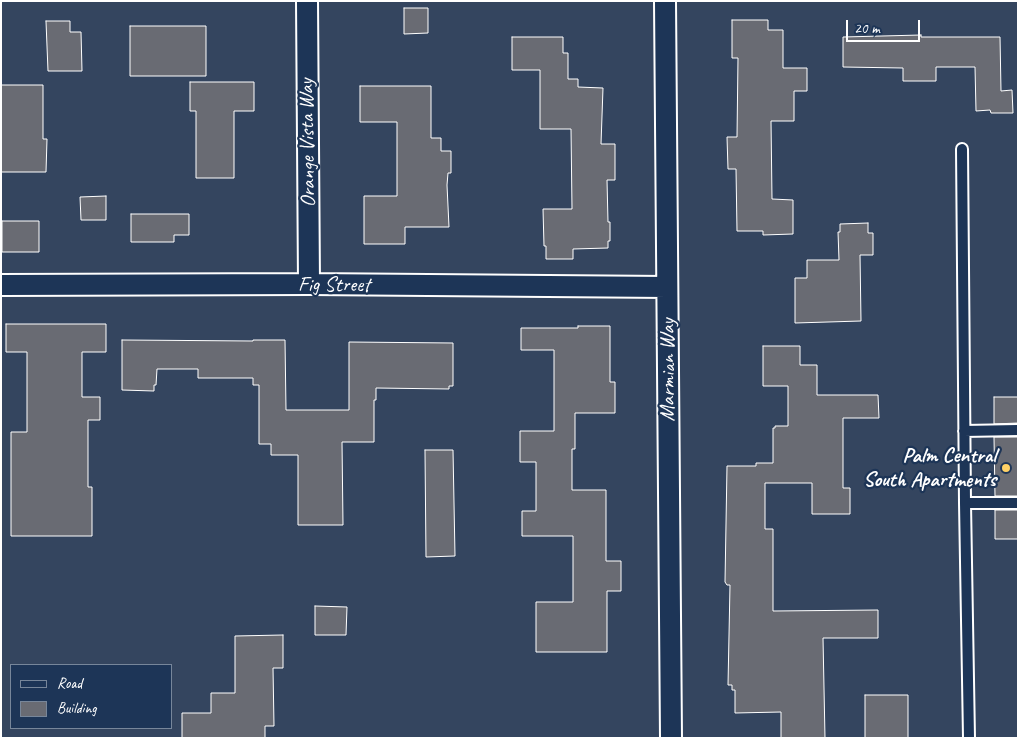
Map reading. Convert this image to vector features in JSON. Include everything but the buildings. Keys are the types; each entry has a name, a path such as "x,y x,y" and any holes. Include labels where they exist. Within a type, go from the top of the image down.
{"street":[{"name":"Orange Vista Way","path":"307,1 309,284"},
{"name":"Marmian Way","path":"665,1 671,738"},
{"name":"Fig Street","path":"1,284 667,287"}],"lane":[{"path":"962,149 964,503 969,738"},
{"path":"964,431 1018,430"},
{"path":"964,503 1018,502"}],"place":[{"name":"Palm Central South Apartments","path":"1006,468"}]}
